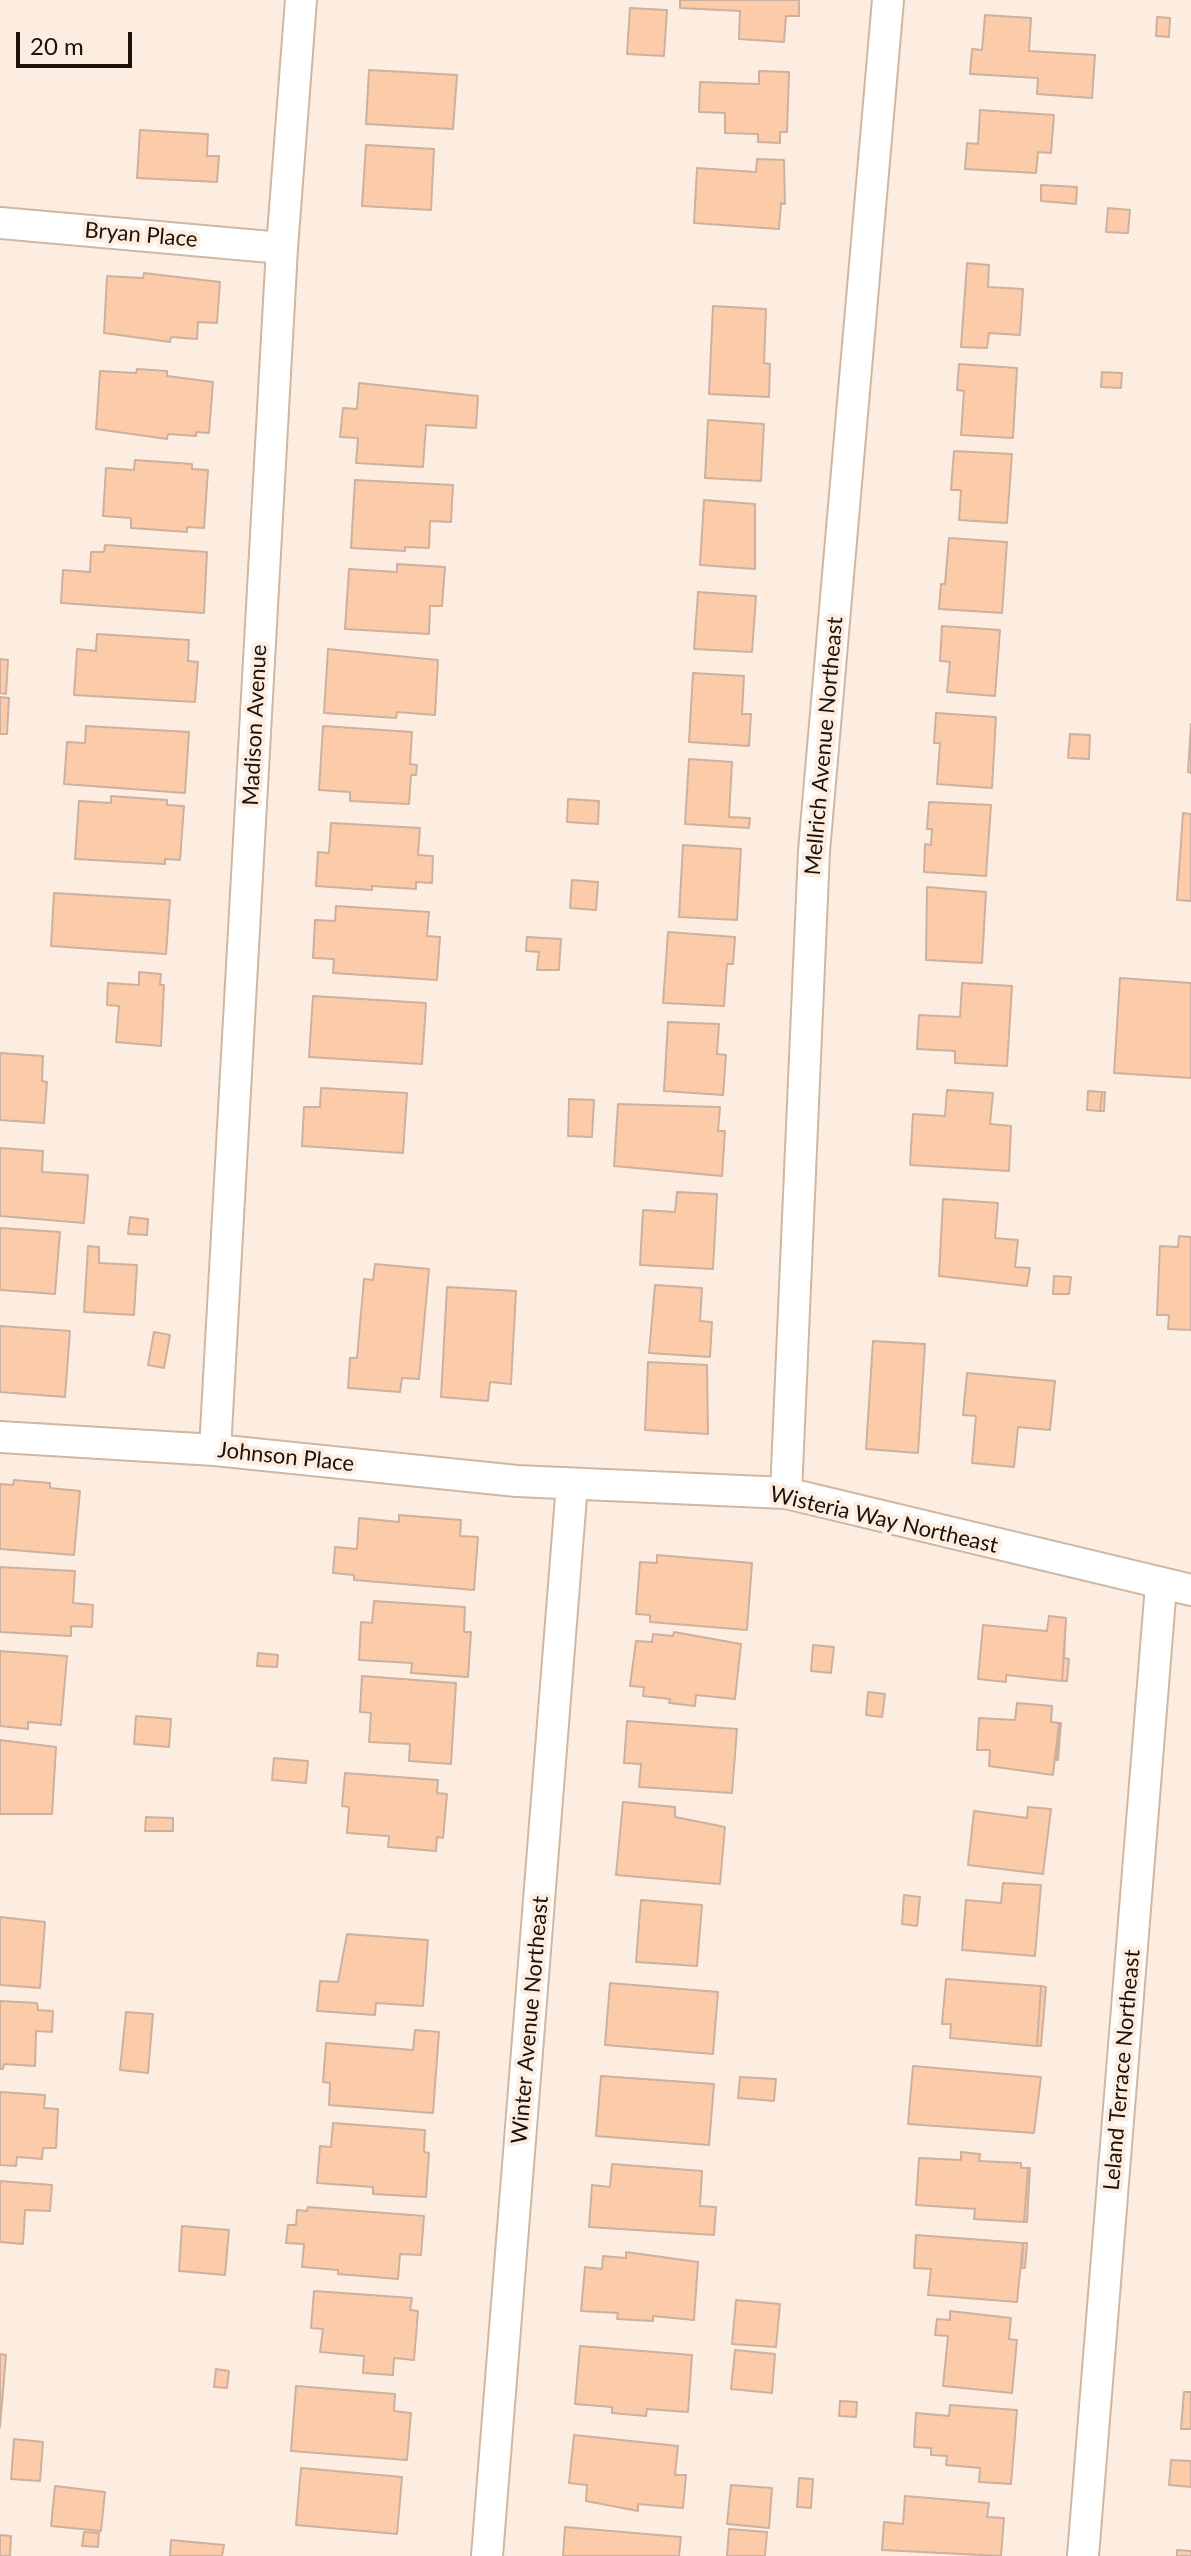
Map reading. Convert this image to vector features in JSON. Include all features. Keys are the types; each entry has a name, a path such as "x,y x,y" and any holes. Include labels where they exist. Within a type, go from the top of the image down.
{"street":[{"name":"Madison Avenue","path":"215,1450 282,248 301,0"},
{"name":"Mellrich Avenue Northeast","path":"786,1493 814,851 888,0"},
{"name":"Bryan Place","path":"0,223 282,248"},
{"name":"Johnson Place","path":"0,1437 215,1450 572,1484"},
{"name":"Wisteria Way Northeast","path":"572,1484 786,1493 1191,1590"},
{"name":"Winter Avenue Northeast","path":"487,2556 572,1484"},
{"name":"Leland Terrace Northeast","path":"1083,2556 1161,1585"}],"building":[{"path":"680,0 799,0 799,16 786,16 784,42 739,39 740,11 680,8"},
{"path":"630,8 667,10 664,56 627,54"},
{"path":"985,15 1031,18 1029,51 1095,55 1092,98 1037,94 1038,78 970,74 972,49 982,50"},
{"path":"1157,17 1170,18 1169,37 1156,36"},
{"path":"369,70 457,75 453,129 366,124"},
{"path":"759,71 789,72 787,132 780,132 780,143 758,142 758,134 725,133 725,113 699,112 700,82 759,84"},
{"path":"980,110 1054,115 1051,153 1038,152 1036,173 965,169 967,143 978,144"},
{"path":"140,130 208,134 207,156 219,156 217,182 137,178"},
{"path":"366,145 434,149 431,210 362,206"},
{"path":"757,159 784,160 785,204 781,203 779,229 694,223 697,168 756,172"},
{"path":"1041,185 1077,187 1076,204 1041,201"},
{"path":"1108,208 1130,210 1128,233 1106,232"},
{"path":"967,263 989,265 988,287 1023,289 1020,335 989,333 987,348 961,347"},
{"path":"144,273 220,282 217,323 198,322 197,339 171,337 170,342 104,333 107,276 143,278"},
{"path":"713,306 766,309 764,363 770,364 769,397 709,394"},
{"path":"959,364 1017,368 1013,438 961,435 964,391 957,390"},
{"path":"137,369 167,371 167,376 213,382 209,433 196,432 196,436 168,434 167,439 96,429 100,371 136,373"},
{"path":"1102,372 1122,373 1121,388 1101,387"},
{"path":"359,383 478,396 476,428 426,425 423,467 356,463 358,438 340,437 343,408 357,409"},
{"path":"708,420 764,424 761,481 705,478"},
{"path":"954,451 1012,454 1007,523 959,520 961,490 951,490"},
{"path":"135,460 192,464 192,469 208,470 204,528 187,527 187,532 131,528 131,518 103,516 106,468 134,470"},
{"path":"355,480 453,485 451,522 430,521 429,548 405,547 405,551 351,548"},
{"path":"704,500 755,504 755,569 700,565"},
{"path":"949,538 1007,542 1002,613 939,609 941,584 945,584"},
{"path":"105,545 207,552 204,613 61,603 63,570 90,572 91,552 104,552"},
{"path":"397,564 445,567 442,606 430,606 429,634 345,629 349,569 397,572"},
{"path":"698,592 756,596 752,652 694,649"},
{"path":"942,626 1000,630 995,696 947,692 950,662 940,661"},
{"path":"97,634 189,640 188,661 198,662 195,702 74,695 77,649 96,651"},
{"path":"328,649 438,660 435,715 397,712 396,718 324,713"},
{"path":"0,659 8,660 6,694 0,693"},
{"path":"693,673 744,676 742,714 751,714 749,746 689,742"},
{"path":"0,697 9,698 7,734 0,734"},
{"path":"936,713 996,717 992,788 937,784 940,743 934,743"},
{"path":"1191,724 1191,773 1188,772"},
{"path":"86,726 189,732 185,793 64,784 67,742 85,743"},
{"path":"323,726 412,732 410,764 417,765 416,775 411,775 409,804 350,801 350,792 319,790"},
{"path":"1070,734 1090,735 1089,759 1068,758"},
{"path":"689,759 732,762 729,817 750,818 749,828 685,824"},
{"path":"111,796 167,800 167,805 184,806 180,860 165,859 165,864 75,859 79,801 111,803"},
{"path":"568,799 599,801 598,824 567,822"},
{"path":"929,802 991,805 986,876 924,872 925,844 931,845 932,829 927,829"},
{"path":"1183,813 1191,814 1191,901 1177,900"},
{"path":"331,823 420,828 418,855 433,856 432,883 416,882 416,889 316,886 318,852 329,853"},
{"path":"683,845 741,849 737,920 679,917"},
{"path":"572,880 598,882 596,910 570,908"},
{"path":"927,887 986,892 982,963 926,960"},
{"path":"54,893 170,900 166,954 51,946"},
{"path":"336,906 429,912 427,936 440,937 437,980 333,973 334,959 313,958 315,920 335,921"},
{"path":"668,932 735,937 733,964 727,964 724,1006 663,1003"},
{"path":"527,937 561,939 559,970 537,970 539,952 526,951"},
{"path":"139,972 161,974 160,985 164,985 161,1046 116,1042 119,1006 107,1005 108,983 139,985"},
{"path":"1120,978 1191,983 1191,1078 1114,1073"},
{"path":"962,983 1012,986 1007,1066 955,1063 955,1051 917,1049 919,1015 960,1017"},
{"path":"313,996 426,1003 422,1064 309,1057"},
{"path":"668,1022 719,1024 717,1054 726,1055 723,1095 664,1091"},
{"path":"0,1053 43,1056 42,1081 47,1082 44,1123 0,1120"},
{"path":"321,1088 407,1093 403,1153 302,1146 304,1107 320,1107"},
{"path":"947,1090 993,1093 990,1124 1011,1126 1009,1171 910,1165 913,1114 945,1116"},
{"path":"1088,1091 1102,1092 1100,1111 1087,1110"},
{"path":"1102,1092 1105,1092 1104,1111 1100,1111"},
{"path":"569,1099 594,1100 592,1137 568,1136"},
{"path":"618,1104 720,1107 718,1131 725,1131 722,1176 614,1166"},
{"path":"0,1148 43,1151 42,1172 88,1175 84,1223 0,1216"},
{"path":"677,1192 717,1194 713,1269 640,1265 643,1210 675,1212"},
{"path":"943,1199 998,1203 995,1238 1018,1240 1015,1267 1030,1268 1027,1286 939,1276"},
{"path":"130,1217 148,1219 147,1235 128,1234"},
{"path":"0,1228 60,1232 55,1294 0,1290"},
{"path":"1179,1236 1191,1237 1191,1330 1168,1329 1169,1315 1157,1315 1160,1246 1178,1247"},
{"path":"88,1246 99,1247 99,1263 137,1265 134,1315 84,1312"},
{"path":"375,1264 429,1269 419,1379 402,1378 400,1392 348,1388 350,1358 357,1358 364,1279 373,1280"},
{"path":"1054,1276 1071,1277 1069,1294 1053,1294"},
{"path":"655,1285 702,1288 700,1321 712,1322 710,1357 649,1353"},
{"path":"447,1287 516,1291 511,1384 490,1382 488,1401 441,1397"},
{"path":"0,1326 70,1331 65,1397 0,1392"},
{"path":"154,1332 170,1335 164,1368 148,1365"},
{"path":"873,1341 925,1344 918,1453 866,1449"},
{"path":"648,1362 707,1365 708,1434 645,1430"},
{"path":"967,1373 1055,1381 1050,1430 1018,1427 1014,1467 972,1463 976,1416 963,1415"},
{"path":"14,1480 50,1483 50,1488 80,1491 74,1555 0,1549 0,1484 13,1485"},
{"path":"399,1515 461,1520 460,1536 478,1537 474,1590 354,1580 354,1575 333,1573 335,1547 357,1549 359,1518 399,1522"},
{"path":"657,1555 752,1563 747,1630 650,1622 650,1615 636,1614 640,1562 657,1563"},
{"path":"0,1567 75,1571 73,1603 93,1605 92,1627 71,1626 71,1636 0,1632"},
{"path":"374,1601 465,1607 464,1632 471,1632 468,1677 411,1673 412,1663 359,1660 361,1622 372,1623"},
{"path":"1049,1616 1066,1618 1062,1681 1006,1675 1006,1682 978,1679 983,1625 1047,1631"},
{"path":"1066,1618 1064,1658 1069,1659 1067,1681 1062,1681"},
{"path":"674,1632 741,1644 735,1699 696,1695 695,1706 669,1703 670,1699 643,1696 644,1687 630,1686 636,1641 652,1642 653,1634 673,1636"},
{"path":"813,1645 834,1647 831,1673 811,1671"},
{"path":"0,1651 67,1656 61,1725 28,1722 28,1729 0,1726"},
{"path":"258,1653 278,1655 277,1667 257,1666"},
{"path":"362,1676 456,1683 451,1764 409,1761 410,1744 369,1742 371,1713 360,1712"},
{"path":"868,1692 885,1694 882,1717 866,1715"},
{"path":"1017,1703 1052,1706 1051,1722 1059,1723 1053,1775 989,1766 990,1750 977,1750 979,1718 1015,1720"},
{"path":"136,1716 171,1719 169,1747 134,1744"},
{"path":"627,1721 737,1729 732,1793 639,1787 641,1764 624,1763"},
{"path":"1059,1723 1061,1723 1056,1760"},
{"path":"0,1740 56,1747 52,1814 0,1814"},
{"path":"274,1758 308,1761 306,1783 272,1780"},
{"path":"345,1773 438,1780 437,1793 447,1794 443,1838 437,1837 436,1851 388,1847 389,1836 347,1833 349,1807 342,1806"},
{"path":"623,1802 675,1807 675,1817 725,1827 720,1884 616,1875"},
{"path":"1028,1807 1051,1809 1043,1874 968,1865 974,1811 1027,1818"},
{"path":"146,1817 173,1818 173,1831 145,1831"},
{"path":"1003,1883 1041,1885 1035,1956 962,1950 966,1900 1001,1903"},
{"path":"904,1895 920,1897 917,1926 902,1924"},
{"path":"641,1900 702,1905 697,1966 636,1962"},
{"path":"0,1917 45,1922 40,1988 0,1985"},
{"path":"347,1934 428,1940 423,2006 376,2003 375,2015 317,2011 320,1981 338,1982"},
{"path":"946,1979 1041,1986 1037,2046 950,2038 951,2024 942,2024"},
{"path":"610,1983 718,1992 713,2054 605,2045"},
{"path":"1041,1986 1046,1987 1041,2046 1037,2046"},
{"path":"0,2001 37,2003 38,2010 53,2011 52,2032 36,2031 35,2066 4,2064 0,2069"},
{"path":"126,2012 153,2014 148,2073 120,2070"},
{"path":"415,2030 439,2032 433,2113 329,2105 330,2083 323,2082 326,2043 413,2050"},
{"path":"913,2066 1041,2077 1034,2133 908,2124"},
{"path":"601,2076 714,2084 709,2145 596,2136"},
{"path":"740,2077 776,2079 774,2101 738,2098"},
{"path":"0,2092 45,2095 44,2108 58,2109 56,2148 43,2148 42,2159 17,2157 16,2166 0,2165"},
{"path":"333,2123 425,2130 424,2152 429,2153 426,2197 373,2194 373,2187 317,2183 320,2146 331,2147"},
{"path":"961,2152 980,2154 979,2161 1021,2163 1021,2168 1028,2168 1024,2222 974,2219 975,2209 916,2205 919,2158 961,2160"},
{"path":"612,2164 702,2171 700,2206 716,2207 714,2235 589,2227 592,2185 610,2187"},
{"path":"1028,2168 1027,2222 1024,2222"},
{"path":"0,2181 52,2185 50,2211 25,2210 23,2244 0,2242"},
{"path":"308,2207 424,2216 421,2255 400,2254 398,2279 338,2274 338,2270 302,2267 304,2244 286,2243 288,2225 296,2225 297,2210 307,2211"},
{"path":"182,2226 229,2230 225,2275 179,2271"},
{"path":"916,2235 1023,2243 1017,2302 928,2295 931,2269 914,2268"},
{"path":"1023,2243 1027,2243 1025,2268 1022,2268"},
{"path":"626,2252 698,2262 694,2320 653,2316 653,2321 617,2319 618,2313 581,2311 585,2267 602,2269 603,2256 626,2258"},
{"path":"314,2291 412,2298 410,2310 418,2311 414,2360 394,2358 393,2375 363,2373 364,2356 320,2352 323,2329 311,2328"},
{"path":"736,2300 780,2304 776,2347 732,2344"},
{"path":"950,2311 1011,2318 1009,2339 1017,2340 1012,2393 943,2386 948,2336 935,2335 937,2319 950,2320"},
{"path":"580,2346 692,2355 688,2412 647,2409 646,2416 612,2413 612,2407 575,2404"},
{"path":"735,2350 775,2354 772,2393 731,2389"},
{"path":"0,2354 6,2355 0,2427"},
{"path":"216,2369 229,2371 227,2388 214,2387"},
{"path":"296,2386 395,2394 394,2411 411,2413 407,2460 291,2451"},
{"path":"1184,2392 1191,2392 1191,2429 1181,2429"},
{"path":"840,2401 857,2402 856,2417 839,2416"},
{"path":"950,2405 1017,2410 1011,2484 979,2482 980,2468 946,2465 947,2456 931,2455 931,2448 914,2447 916,2413 949,2416"},
{"path":"574,2435 678,2446 675,2475 686,2475 683,2508 638,2504 638,2511 586,2501 587,2485 569,2483"},
{"path":"14,2439 43,2442 40,2481 11,2479"},
{"path":"1171,2460 1191,2461 1191,2487 1169,2485"},
{"path":"301,2468 402,2477 397,2534 296,2525"},
{"path":"799,2478 813,2479 811,2508 797,2507"},
{"path":"731,2485 772,2488 769,2528 727,2524"},
{"path":"55,2486 105,2492 101,2531 51,2526"},
{"path":"905,2496 989,2503 987,2517 1004,2518 1001,2556 882,2550 884,2522 903,2524"},
{"path":"565,2527 681,2537 679,2556 563,2556"},
{"path":"729,2529 767,2532 765,2556 727,2556"},
{"path":"84,2532 99,2533 98,2547 82,2546"},
{"path":"0,2535 11,2536 10,2556 0,2556"},
{"path":"171,2540 224,2545 222,2556 170,2556"},
{"path":"1177,2550 1191,2551 1191,2556 1177,2556"}]}
